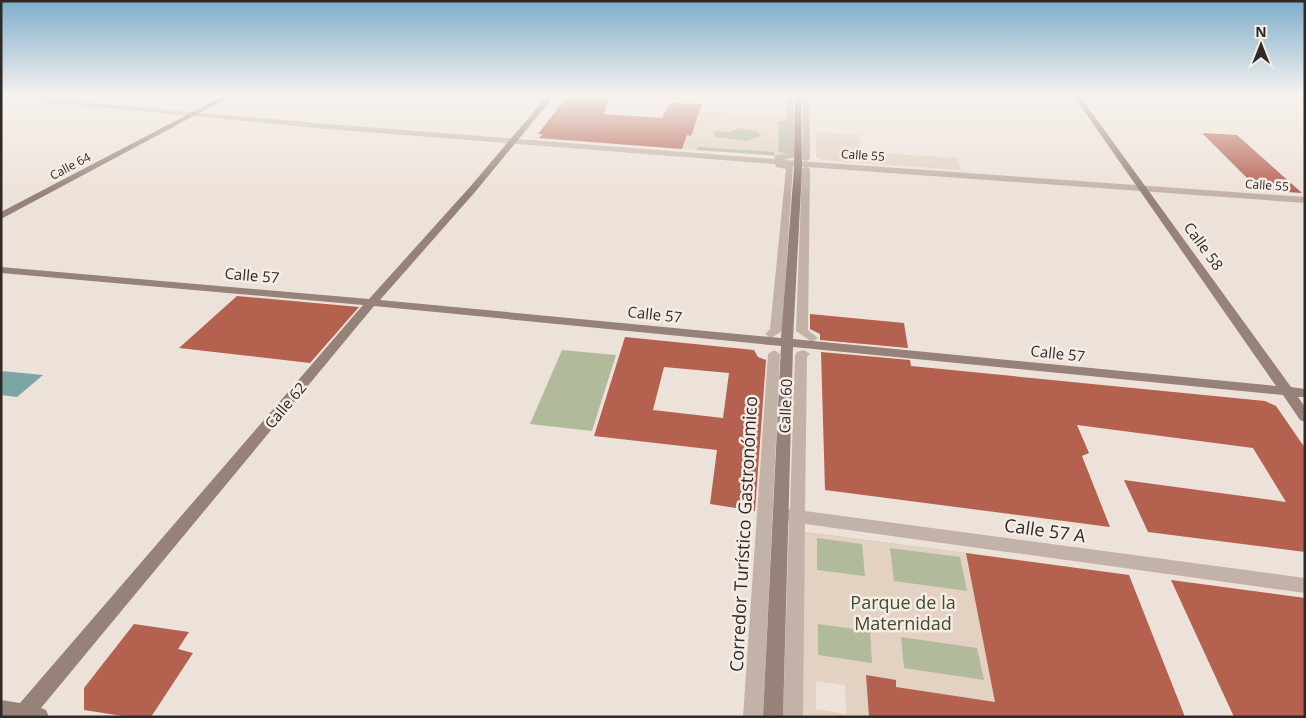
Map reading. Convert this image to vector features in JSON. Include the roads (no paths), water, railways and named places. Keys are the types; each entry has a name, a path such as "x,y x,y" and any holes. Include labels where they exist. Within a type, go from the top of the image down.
{"main road":[{"name":"Calle 64","path":"1,216 167,129"},
{"name":"Calle 62","path":"28,716 371,303 524,129"},
{"name":"Calle 60","path":"772,717 787,343 804,164 801,129"},
{"name":"Calle 58","path":"1100,129 1305,417"},
{"name":"Calle 57","path":"1,270 243,290 1305,393"},
{"path":"1,710 28,716"}],"street":[{"name":"Calle 55","path":"346,129 1305,200"},
{"path":"771,334 776,331 790,167 787,165 530,143 788,158 791,154 791,129"},
{"path":"805,129 802,331 812,338"},
{"name":"Corredor Turístico Gastronómico","path":"753,717 774,354"},
{"path":"793,717 801,355 804,354"},
{"name":"Calle 57 A","path":"781,514 1305,586"}],"water":[{"path":"1,371 43,375 17,397 1,395"}],"park label":[{"name":"Parque de la Maternidad","path":"903,612"}]}
